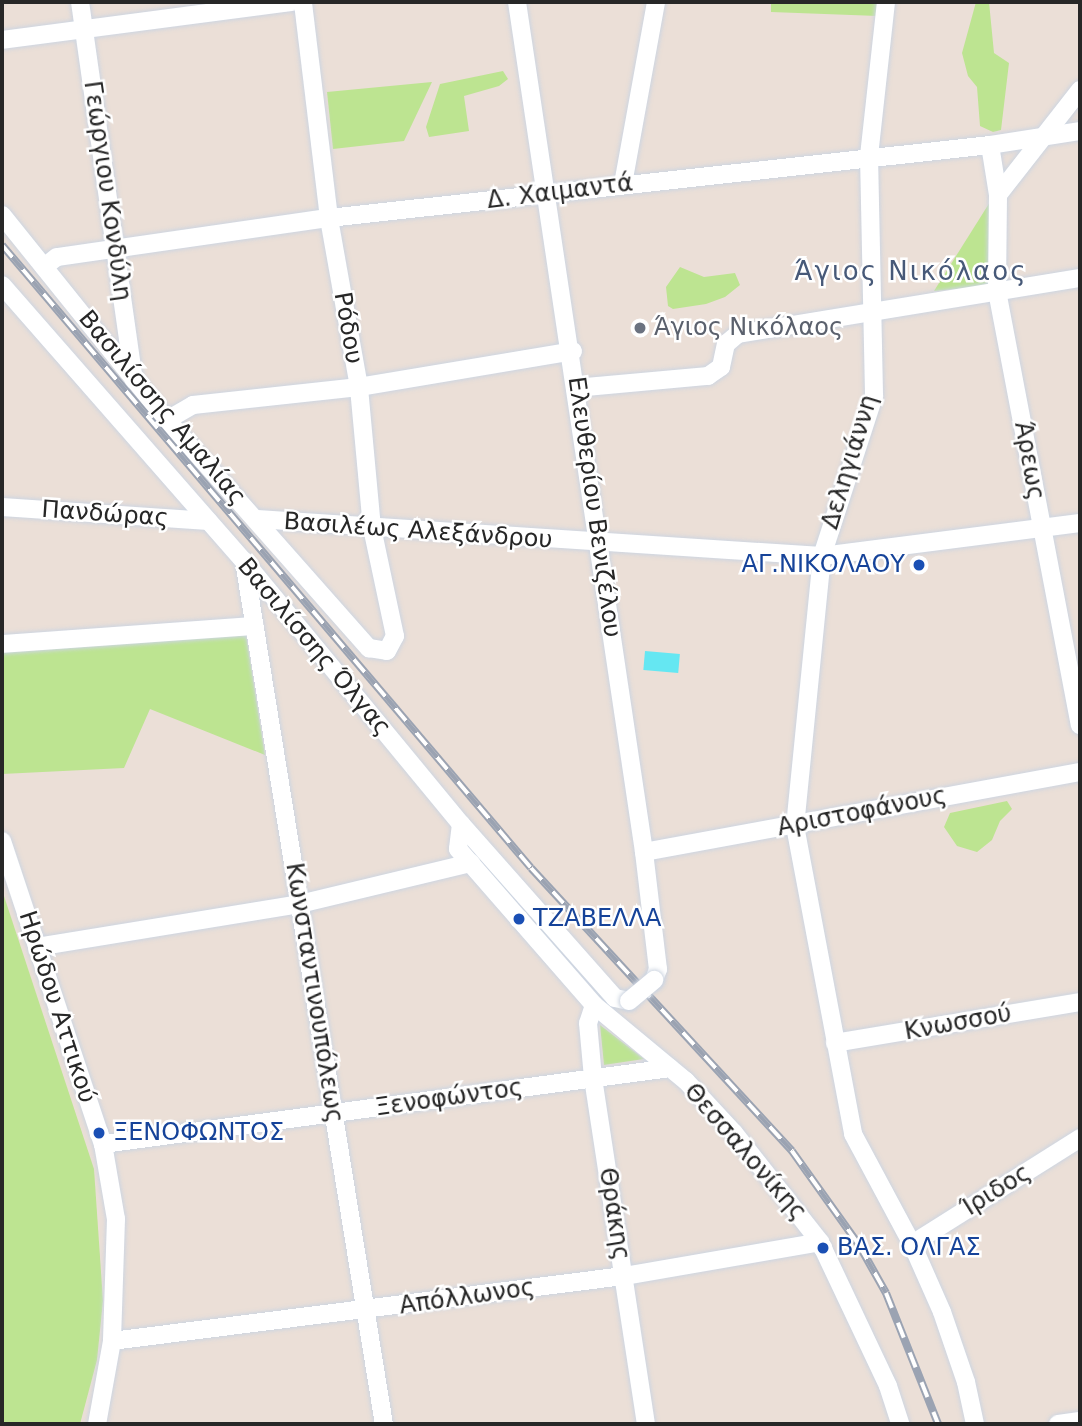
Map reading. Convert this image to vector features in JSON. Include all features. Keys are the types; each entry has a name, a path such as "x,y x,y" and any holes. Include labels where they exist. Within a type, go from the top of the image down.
{"street":[{"name":"Γεώργιου Κονδύλη","path":"80,2 134,380"},
{"path":"2,40 292,2"},
{"name":"Ρόδου","path":"303,2 329,218 359,387 372,528 394,636 387,652"},
{"name":"Ελευθερίου Βενιζέλου","path":"517,2 573,351 575,388 644,852 658,969 654,980 629,1001"},
{"path":"623,184 656,2"},
{"name":"Δεληγιάννη","path":"886,2 869,155 874,396 822,556 796,825 853,1134 912,1244 962,1370 975,1424"},
{"path":"998,195 1049,135 1080,90"},
{"name":"Δ. Χαιμαντά","path":"44,267 57,257 114,247 329,218 869,155 990,145 1080,131"},
{"name":"Άρεως","path":"990,145 998,195 998,291 1080,725"},
{"name":"Βασιλίσσης Αμαλίας","path":"2,215 167,420 369,648 387,652"},
{"path":"575,388 708,376 720,367 726,344 738,334 1080,278"},
{"name":"Βασιλίσσης Όλγας","path":"2,285 244,561 461,824 615,998 629,1001"},
{"path":"167,420 193,405 359,387 573,351"},
{"name":"Πανδώρας","path":"2,507 209,521"},
{"name":"Βασιλέως Αλεξάνδρου","path":"257,519 598,544 822,556 1080,523"},
{"name":"Κωνσταντινουπόλεως","path":"244,561 384,1424"},
{"path":"2,644 254,626"},
{"name":"Αριστοφάνους","path":"644,852 1080,772"},
{"name":"Θεσσαλονίκης","path":"461,824 458,849 594,1005 670,1068 734,1133 820,1242 888,1386 900,1424"},
{"name":"Ηρώδου Αττικού","path":"2,841 103,1144 116,1219 112,1341 97,1424"},
{"path":"37,947 300,904 471,863"},
{"name":"Κνωσσού","path":"835,1044 1080,1002"},
{"name":"Θράκης","path":"594,1005 588,1023 593,1079 646,1424"},
{"name":"Ξενοφώντος","path":"103,1144 670,1068"},
{"name":"Ίριδος","path":"912,1244 1080,1138"},
{"name":"Απόλλωνος","path":"112,1341 366,1311 624,1276 820,1242"},
{"path":"1058,1424 1080,1421"}],"green space":[{"path":"771,2 880,2 878,16 771,12"},
{"path":"976,2 989,2 994,53 1009,63 1001,130 993,132 980,126 977,87 968,76 962,53"},
{"path":"503,71 508,79 499,86 464,96 469,131 429,137 426,127 440,84"},
{"path":"432,82 404,141 333,149 327,92"},
{"path":"990,202 989,286 934,291"},
{"path":"680,267 704,277 735,273 740,285 725,297 706,304 673,309 668,306 666,287"},
{"path":"245,628 265,755 150,709 124,768 2,774 2,644"},
{"path":"1007,801 1012,809 1000,821 992,840 977,852 957,846 944,827 950,813"},
{"path":"2,890 94,1169 103,1301 97,1360 80,1424 2,1424"},
{"path":"600,1025 644,1059 604,1065"}],"water":[{"path":"645,651 680,654 678,673 643,670"}],"railway":[{"path":"2,245 531,868 792,1151 859,1245 886,1293 938,1424"}],"place":[{"name":"Άγιος Νικόλαος","path":"640,328"},
{"name":"ΑΓ.ΝΙΚΟΛΑΟΥ","path":"919,565"},
{"name":"ΤΖΑΒΕΛΛΑ","path":"519,919"},
{"name":"ΞΕΝΟΦΩΝΤΟΣ","path":"99,1133"},
{"name":"ΒΑΣ. ΟΛΓΑΣ","path":"823,1248"}],"district":[{"name":"Άγιος Νικόλαος","path":"911,272"}]}
